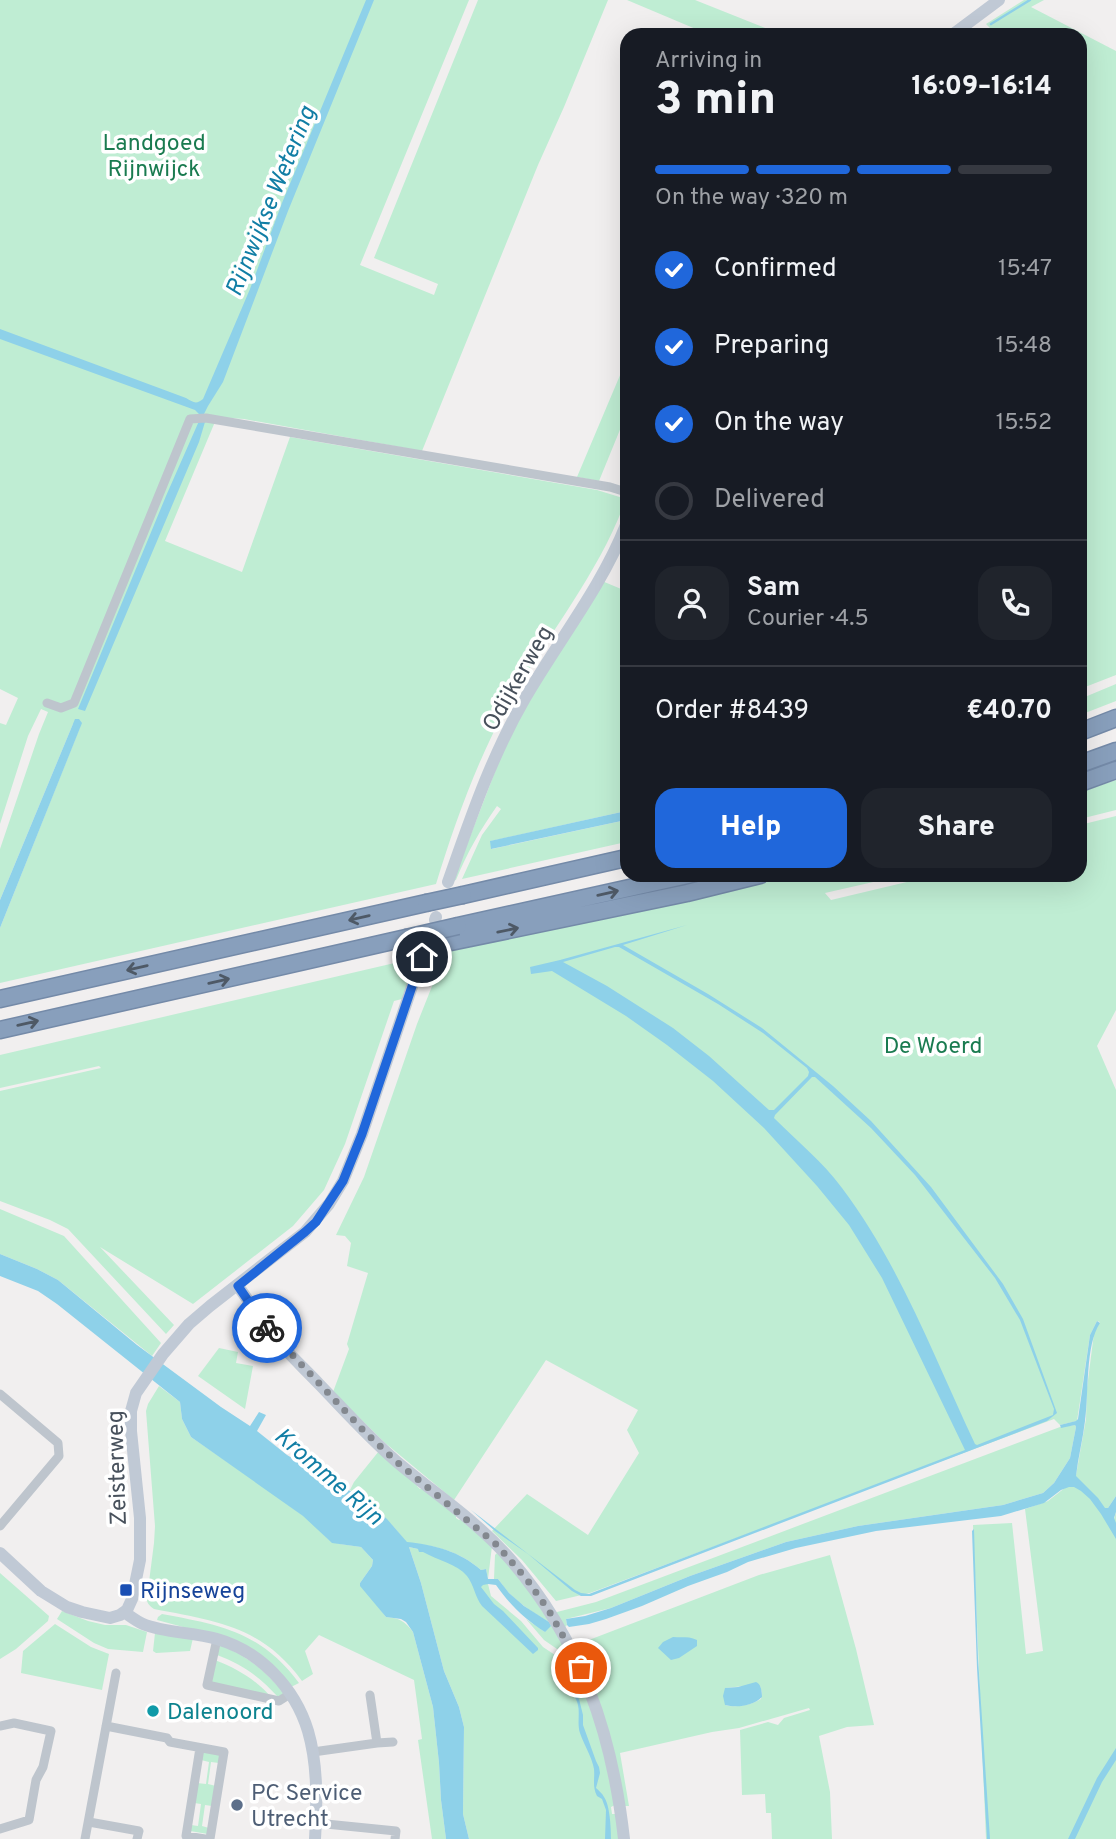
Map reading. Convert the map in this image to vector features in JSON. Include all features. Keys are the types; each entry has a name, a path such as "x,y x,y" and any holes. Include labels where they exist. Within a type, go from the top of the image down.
{"highway":[{"path":"1087,729 1116,718"},
{"path":"1087,761 1116,751"},
{"path":"1087,780 1116,770"},
{"path":"0,999 620,859"},
{"path":"415,948 458,926 658,882"},
{"path":"0,1030 374,946 415,948 441,944 733,882"}],"street":[{"path":"961,28 999,0"},
{"path":"47,703 61,708 74,703 190,419 205,418 620,490"},
{"name":"Odijkerweg","path":"448,882 478,797 524,700 588,602 620,537"},
{"name":"Zeisterweg","path":"124,1612 132,1599 139,1570 140,1518 131,1431 131,1412 136,1393 161,1357 189,1324 316,1222 343,1181 362,1134 415,948"},
{"path":"238,1286 279,1342 364,1431 397,1462 486,1534 535,1590 560,1627 594,1699 614,1780 624,1839"},
{"path":"0,1394 58,1443 59,1456 0,1526"},
{"path":"0,1553 41,1591 67,1606 107,1618 114,1618 124,1612 146,1625 234,1645 260,1661 290,1694 305,1723 313,1752 315,1839"},
{"path":"217,1639 207,1685 279,1701 290,1694"},
{"path":"85,1839 116,1674"},
{"path":"370,1695 377,1743"},
{"path":"0,1726 14,1723 51,1731 43,1767 36,1780 29,1820 0,1829"},
{"path":"106,1726 224,1752 210,1839"},
{"path":"313,1752 393,1742"},
{"path":"199,1839 186,1836 200,1748"},
{"path":"89,1822 136,1835"},
{"path":"316,1823 378,1834 396,1831 395,1839"}],"green space":[{"name":"Landgoed Rijnwijck","path":"0,0 469,0 360,265 434,295 438,284 374,258 478,0 608,0 422,451 244,419 217,417 165,541 242,572 290,437 597,490 620,497 620,514 604,549 515,692 491,738 461,811 436,884 0,983 0,928 80,727 73,724 0,900 0,849 48,712 41,709 28,736 0,824 0,723 6,725 18,698 0,689"},
{"path":"627,0 695,0 765,28 693,28"},
{"path":"1024,0 1044,0 1031,7 1072,28 990,28 986,24"},
{"path":"1087,36 1116,51 1116,675 1087,686"},
{"path":"620,375 620,430 599,481 577,477"},
{"path":"602,581 620,588 620,812 491,841 492,849 620,821 620,843 462,879 482,835 501,809 497,806 453,881 506,743"},
{"path":"1116,684 1116,701 1087,712 1087,696"},
{"path":"1116,780 1116,810 1087,817 1087,790"},
{"name":"De Woerd","path":"1116,816 1116,1010 1097,1046 1116,1090 1116,1496 1108,1508 1114,1519 1116,1512 1116,1839 986,1839 973,1525 1012,1523 1026,1654 1043,1651 1025,1509 1048,1501 1076,1475 1086,1419 1094,1333 1100,1322 1097,1321 1090,1335 1077,1421 1060,1425 1054,1419 590,1593 556,1601 522,1560 492,1531 527,1494 588,1535 639,1453 627,1430 638,1410 546,1360 454,1500 384,1442 333,1392 349,1349 347,1344 368,1273 347,1266 351,1243 345,1236 336,1235 364,1177 417,1024 446,951 756,882 873,882 825,893 831,900 907,882 1087,882 1087,823"},
{"path":"416,958 402,999 394,1001 345,1144 324,1190 293,1226 193,1304 100,1247 174,1325 166,1334 68,1229 0,1201 0,1091 101,1068 99,1066 0,1088 0,1055"},
{"path":"0,1209 64,1236 161,1343 152,1356 58,1280 0,1254"},
{"path":"219,1348 238,1352 236,1363 253,1366 245,1409 198,1376"},
{"path":"159,1386 180,1402 182,1419 191,1437 309,1520 329,1540 361,1547 373,1560 360,1583 386,1617 401,1621 413,1632 433,1707 446,1839 432,1839 418,1740 422,1739 414,1680 319,1635 305,1651 313,1674 302,1681 271,1648 254,1637 218,1623 154,1609 148,1603 147,1595 150,1595 152,1583 149,1582 155,1526 146,1411"},
{"path":"1075,1425 1070,1458 1054,1483 1043,1493 1003,1505 858,1526 786,1542 611,1608 566,1619 567,1625 564,1628 556,1613 596,1602 1060,1427"},
{"path":"379,1451 420,1489 423,1488 456,1514 456,1518 461,1519 492,1546 488,1579 486,1569 481,1570 455,1554 437,1547 407,1543 394,1527 350,1490"},
{"path":"419,1546 491,1581 488,1584 491,1596 521,1621 543,1647 558,1657 570,1655 597,1723 615,1805 611,1807 612,1814 617,1814 620,1839 469,1839 463,1814 464,1727 444,1671 409,1547 418,1549"},
{"path":"497,1553 517,1573 567,1648 557,1649 544,1640 526,1619 545,1632 549,1622 523,1605 498,1579 494,1579"},
{"path":"830,1555 856,1649 874,1725 847,1727 819,1736 830,1792 832,1839 772,1839 771,1813 766,1813 765,1794 742,1795 740,1730 768,1722 778,1725 784,1718 810,1710 809,1708 739,1728 620,1753 629,1806 624,1806 575,1648 581,1643 759,1575","holes":["760,1686 761,1699 743,1705 725,1705 726,1688"]},
{"path":"0,1573 49,1616 48,1621 0,1659"},
{"path":"62,1611 88,1621 105,1625 126,1625 147,1632 143,1652 108,1649 94,1643 57,1619"},
{"path":"162,1614 221,1627 255,1642 270,1652 299,1683 291,1687 280,1674 183,1627 157,1620"},
{"path":"55,1624 91,1647 109,1654 102,1690 21,1673 23,1651"},
{"path":"155,1633 193,1638 190,1651 156,1653 153,1651"},
{"path":"220,1645 240,1654 255,1665 284,1693 278,1697 250,1672 217,1655"},
{"path":"215,1660 244,1674 269,1695 210,1683"},
{"path":"202,1752 221,1755 219,1763 211,1762 208,1784 216,1786 212,1806 205,1805 202,1826 209,1828 208,1834 190,1831 191,1825 198,1826 201,1804 194,1803 197,1783 206,1784 209,1762 201,1760"}],"water":[{"path":"366,0 374,0 288,211 223,382 204,414 200,415 195,410 0,339 0,329 193,402 203,399"},
{"path":"199,421 205,422 199,442 85,711 78,709 166,496"},
{"path":"75,719 82,723 0,928 0,900"},
{"path":"620,812 620,821 491,849 490,841"},
{"path":"687,925 623,945 762,1028 871,1121 931,1187 1003,1284 1023,1319 1057,1413 1047,1421 591,1596 581,1596 572,1591 471,1510 575,1590 589,1594 965,1450 882,1278 849,1225 817,1186 764,1128 713,1081 667,1045 626,1016 552,971 531,974 530,967","holes":["615,947 718,1004 763,1033 807,1068 808,1076 774,1110 769,1110 673,1028 563,962","812,1077 871,1128 915,1175 995,1278 1020,1320 1054,1409 1053,1415 975,1444 915,1312 863,1218 827,1169 774,1118"]},
{"path":"0,1254 58,1280 137,1345 250,1426 259,1412 266,1415 257,1431 287,1455 361,1497 387,1519 407,1542 446,1550 481,1570 486,1569 488,1579 498,1579 524,1606 549,1622 551,1626 545,1632 518,1611 496,1585 481,1587 494,1604 538,1648 533,1654 482,1606 463,1572 447,1562 409,1547 444,1671 464,1727 463,1814 469,1839 446,1839 433,1707 413,1632 401,1619 386,1617 360,1586 373,1560 361,1547 332,1543 303,1516 191,1437 182,1419 180,1402 57,1304 38,1291 0,1276"},
{"path":"1097,1321 1100,1323 1092,1344 1085,1421 1076,1476 1105,1508 1108,1508 1116,1496 1116,1539 1090,1499 1074,1487 1069,1487 1044,1503 1001,1516 876,1531 796,1548 748,1562 606,1619 589,1624 567,1625 566,1619 611,1608 786,1542 858,1526 1003,1505 1043,1493 1054,1483 1070,1458 1076,1427 1061,1428 1060,1425 1078,1419 1090,1335"},
{"path":"974,1529 978,1658 990,1839 987,1839 977,1668"},
{"path":"673,1637 697,1640 697,1646 671,1660 658,1648"},
{"path":"556,1671 579,1699 583,1725 599,1767 596,1788 608,1806 611,1839 605,1839 606,1810 602,1799 597,1796 595,1789 593,1764 579,1730 578,1705 573,1695 558,1683 553,1672"},
{"path":"756,1682 762,1692 762,1697 758,1700 745,1706 725,1705 725,1688"},
{"path":"1116,1748 1116,1760 1102,1782 1075,1839 1068,1839 1097,1778"}],"waterway":[{"path":"991,24 1030,0"}],"way so far":[{"path":"267,1328 364,1431 497,1545 528,1581 560,1627 581,1668"}],"place":[{"name":"Rijnseweg","path":"126,1590"},
{"name":"Dalenoord","path":"153,1711"},
{"name":"PC Service Utrecht","path":"237,1805"}],"route":[{"path":"267,1328 238,1286 316,1222 343,1181 362,1134 422,957"}],"water label":[{"name":"Rijnwijkse Wetering","path":"270,201"},
{"name":"Kromme Rijn","path":"329,1476"}]}
